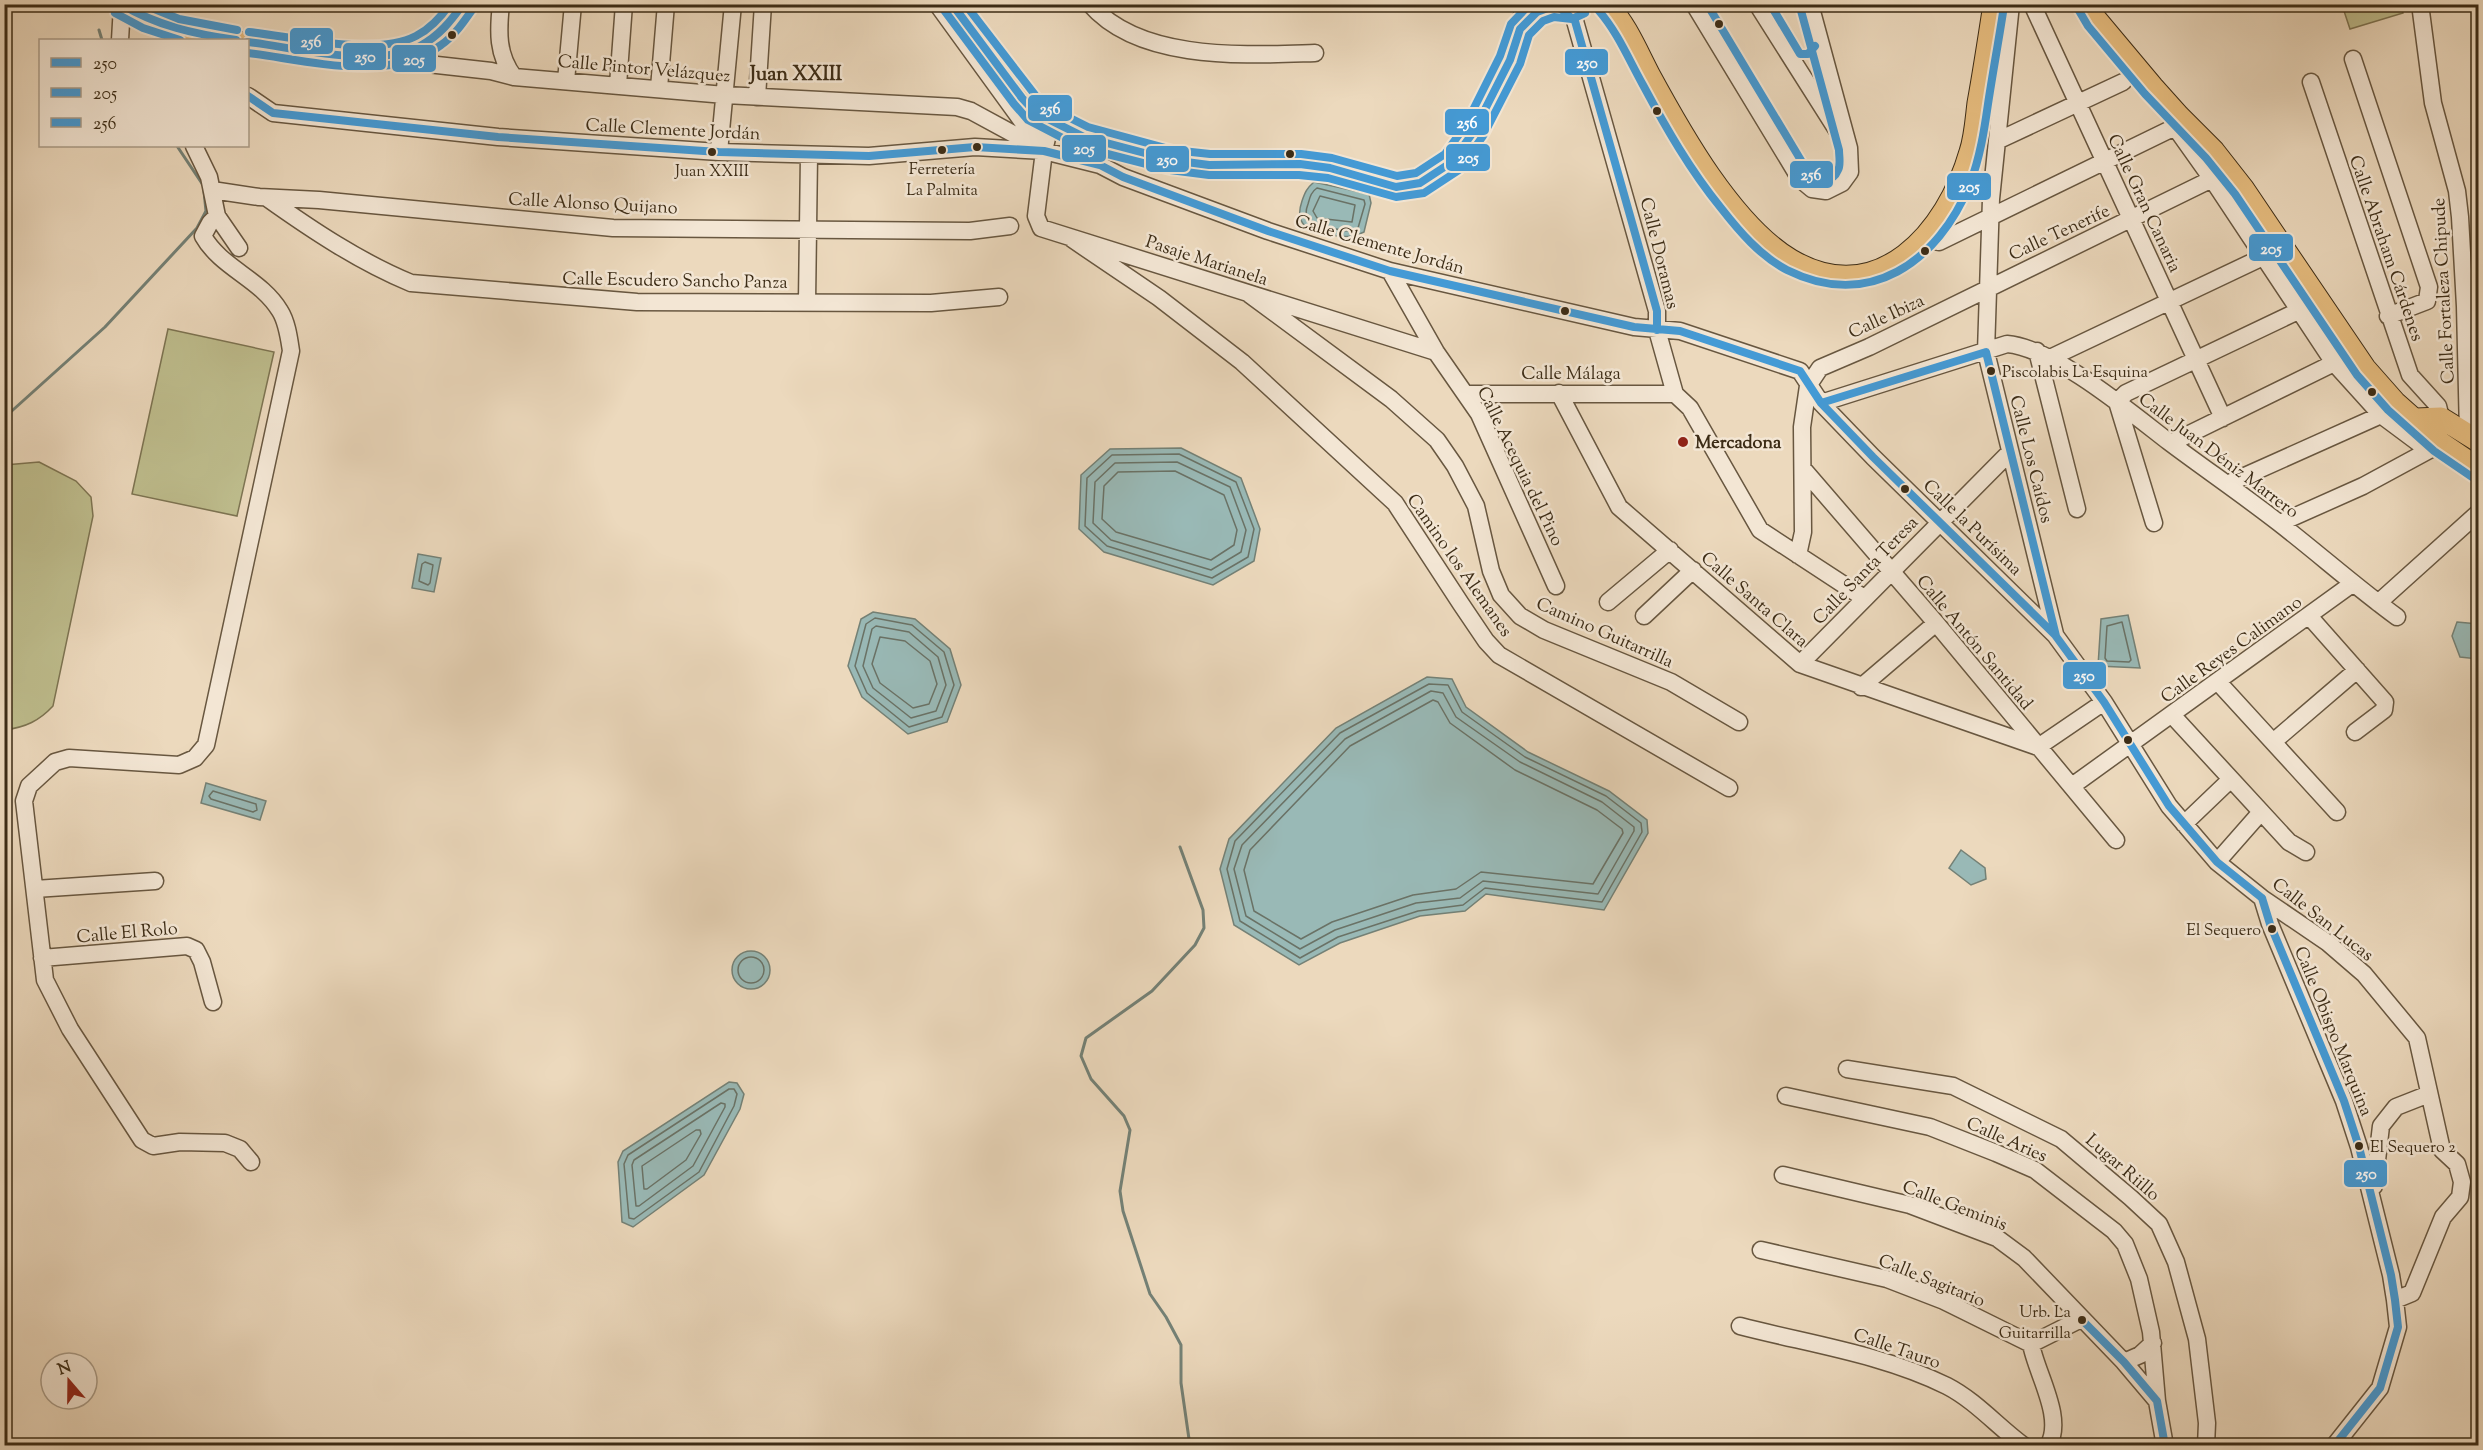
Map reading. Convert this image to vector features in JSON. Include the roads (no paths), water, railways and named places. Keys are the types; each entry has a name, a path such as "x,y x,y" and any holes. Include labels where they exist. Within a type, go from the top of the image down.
{"main road":[{"path":"249,42 375,58 412,51 430,41 455,17 463,4"},
{"path":"952,4 1022,98 1036,113 1084,137 1171,160 1209,165 1300,164 1330,168 1396,187 1420,183 1452,162 1474,131 1510,60 1528,4"},
{"path":"1520,29 1537,12 1579,8 1627,32 1691,148 1732,204 1774,248 1806,268 1830,275 1855,276 1872,274 1885,269 1905,256 1935,225 1949,203 1970,153 1994,4"},
{"path":"2086,4 2096,19 2179,116 2214,150 2269,225 2364,368 2395,402 2416,419 2434,447 2478,468"},
{"path":"121,5 196,37 223,39"},
{"path":"2416,419 2441,418 2473,438"}],"street":[{"path":"501,4 499,43 506,66 514,77"},
{"path":"566,81 573,4"},
{"path":"618,85 624,4"},
{"path":"659,88 666,4"},
{"path":"719,152 733,4"},
{"path":"757,97 763,4"},
{"path":"937,4 1044,151"},
{"path":"1090,4 1102,19 1147,40 1191,51 1230,55 1315,53"},
{"path":"1694,4 1800,179 1812,189 1826,191 1842,183 1850,171 1849,148 1810,4"},
{"path":"1757,4 1849,148"},
{"name":"Calle Los Caídos","path":"2012,4 1990,215 1986,351 2055,634"},
{"name":"Calle Gran Canaria","path":"2032,4 2223,418"},
{"name":"Calle Fortaleza Chipude","path":"2420,4 2433,103 2457,191 2473,438"},
{"path":"120,39 121,5"},
{"name":"Calle Doramas","path":"1579,8 1657,311 1658,330 1675,393 1690,408 1761,530 1864,598"},
{"path":"1794,63 1808,66 1816,63 1823,52"},
{"name":"Calle Pintor Velázquez","path":"375,58 491,71 514,77 725,95 957,107 971,111 1044,151"},
{"path":"2352,59 2429,287 2427,301 2388,316"},
{"path":"1997,141 2123,82"},
{"name":"Calle Abraham Cárdenes","path":"2311,82 2388,316 2410,375 2438,406 2441,418"},
{"name":"Calle Clemente Jordán","path":"249,97 273,113 498,137 719,152 809,155 870,156 975,147 1044,151 1100,165 1123,177 1268,231 1390,271 1634,327 1658,330"},
{"name":"Pasaje Marianela","path":"1051,121 1044,151 1036,216 1041,228 1436,352"},
{"path":"1922,239 1939,242 1990,215 2175,127 2334,363 2381,415 2434,447"},
{"path":"1079,159 1084,137"},
{"path":"1100,165 1106,144"},
{"path":"194,147 209,177 217,216 239,248"},
{"path":"807,302 809,155"},
{"name":"Calle Tenerife","path":"1987,288 2212,179"},
{"name":"Calle Alonso Quijano","path":"212,190 266,197 613,228 970,231 1010,226"},
{"name":"Calle Escudero Sancho Panza","path":"266,197 310,228 394,276 411,283 637,302 931,303 999,297"},
{"path":"217,216 203,236 210,249 267,294 281,312 291,351 206,744 195,758 179,765 69,758 55,762 29,786 24,801 45,980 70,1029 142,1140 153,1146 180,1142 225,1143 240,1149 251,1162"},
{"name":"Camino los Alemanes","path":"1072,239 1159,298 1242,362 1395,503 1473,622 1499,655 1729,788"},
{"path":"2077,508 2044,354 2169,301 2264,257"},
{"name":"Calle Acequia del Pino","path":"1390,271 1436,352 1479,414 1557,586"},
{"name":"Calle Ibiza","path":"1808,386 1820,368 1939,313 1987,288"},
{"name":"Camino Guitarrilla","path":"1250,294 1392,399 1437,440 1455,466 1476,506 1491,572 1501,595 1520,616 1544,630 1671,682 1739,722"},
{"path":"2154,523 2117,402 2126,393 2298,311"},
{"path":"1658,330 1680,331 1800,370 1808,386 1821,403"},
{"name":"Calle Juan Déniz Marrero","path":"1821,403 2007,344 2022,345 2044,354 2117,402 2280,523 2352,584 2397,617"},
{"path":"2170,443 2334,363"},
{"path":"1798,555 1803,532 1802,427 1808,386"},
{"name":"Calle Santa Clara","path":"1559,393 1619,507 1800,664 2038,747"},
{"name":"Calle Málaga","path":"1467,394 1675,393"},
{"name":"Calle la Purísima","path":"1821,403 1939,523 2055,634 2132,744"},
{"path":"2227,484 2381,415"},
{"path":"2280,523 2363,486 2434,447"},
{"name":"Calle Santa Teresa","path":"1800,664 2010,452"},
{"name":"Calle Antón Santidad","path":"1804,470 1936,623 2116,840"},
{"path":"2378,603 2478,513"},
{"path":"1608,602 1670,550"},
{"path":"1644,616 1692,570"},
{"name":"Calle Reyes Calimano","path":"2072,786 2352,584"},
{"path":"2309,616 2385,702 2384,710 2355,732"},
{"path":"1861,687 1936,623"},
{"path":"2273,742 2357,670"},
{"path":"2218,682 2337,812"},
{"path":"2038,747 2104,702"},
{"path":"2172,716 2289,842 2306,852"},
{"name":"Calle San Lucas","path":"2132,744 2159,790 2184,824 2217,862 2262,898 2328,943 2364,974 2417,1038 2442,1150 2457,1164 2462,1182 2460,1197 2444,1217 2412,1293 2395,1300"},
{"path":"2184,824 2231,779"},
{"path":"2217,862 2260,812"},
{"path":"35,889 155,881"},
{"name":"Calle Obispo Marquina","path":"2262,898 2270,924 2344,1101 2373,1196 2395,1300 2398,1327 2380,1388 2334,1446"},
{"name":"Calle El Rolo","path":"42,958 187,946 196,950 202,962 213,1002"},
{"name":"Lugar Riillo","path":"1847,1069 1953,1086 2041,1129 2070,1146 2159,1224 2176,1262 2197,1339 2207,1423 2206,1446"},
{"path":"2373,1196 2381,1126 2396,1107 2429,1094"},
{"name":"Calle Aries","path":"1786,1096 1930,1127 2035,1170 2114,1231 2125,1244 2139,1279 2152,1343 2157,1401 2165,1446"},
{"name":"Calle Geminis","path":"1784,1175 1910,1205 1996,1238 2024,1258 2081,1320 2124,1362 2157,1401"},
{"name":"Calle Sagitario","path":"1761,1250 1887,1279 1944,1301 2031,1344"},
{"path":"2048,1446 2052,1438 2051,1405 2034,1361 2031,1344 2081,1320"},
{"name":"Calle Tauro","path":"1740,1326 1875,1358 1948,1387 1980,1408 2024,1446"},
{"path":"2124,1362 2140,1355 2152,1343"}],"water":[{"path":"1314,182 1369,194 1371,203 1364,232 1352,236 1341,236 1317,232 1306,227 1300,217 1300,210 1305,193"},
{"path":"1181,448 1241,478 1260,529 1254,561 1213,585 1104,552 1079,529 1081,475 1110,449"},
{"path":"418,554 441,558 434,592 412,588"},
{"path":"873,612 915,619 950,649 961,685 947,722 908,734 862,697 848,666 861,619"},
{"path":"2128,615 2140,668 2098,666 2101,619"},
{"path":"2457,622 2478,624 2478,659 2460,657 2452,636"},
{"path":"1427,677 1452,679 1466,707 1528,752 1609,791 1647,820 1648,833 1604,910 1486,894 1465,911 1420,916 1340,943 1299,965 1234,925 1220,869 1229,839 1336,728"},
{"path":"206,783 266,801 260,820 201,803"},
{"path":"1961,850 1985,868 1986,879 1971,885 1949,868"},
{"path":"751,951 758,952 764,957 769,963 769,977 764,983 758,988 751,989 744,988 738,983 733,977 732,970 733,963 738,957 744,952"},
{"path":"729,1082 737,1083 744,1094 740,1109 704,1175 633,1227 622,1222 618,1162 623,1151"}],"waterway":[{"path":"99,30 102,39"},
{"path":"178,147 203,185"},
{"path":"4,418 105,327 197,228 206,211 204,191"},
{"path":"1180,847 1203,910 1204,928 1195,945 1152,991 1086,1038 1081,1056 1091,1079 1124,1116 1130,1130 1120,1191 1123,1211 1150,1294 1181,1345 1181,1383 1190,1446"}],"place":[{"name":"Ferretería La Palmita","path":"942,150"},
{"name":"Juan XXIII","path":"712,152"},
{"name":"Piscolabis La Esquina","path":"1991,371"},
{"name":"Mercadona","path":"1683,442"},
{"name":"El Sequero","path":"2272,929"},
{"name":"El Sequero 2","path":"2359,1146"},
{"name":"Urb. La Guitarrilla","path":"2082,1320"}],"district":[{"name":"Juan XXIII","path":"796,73"}]}
